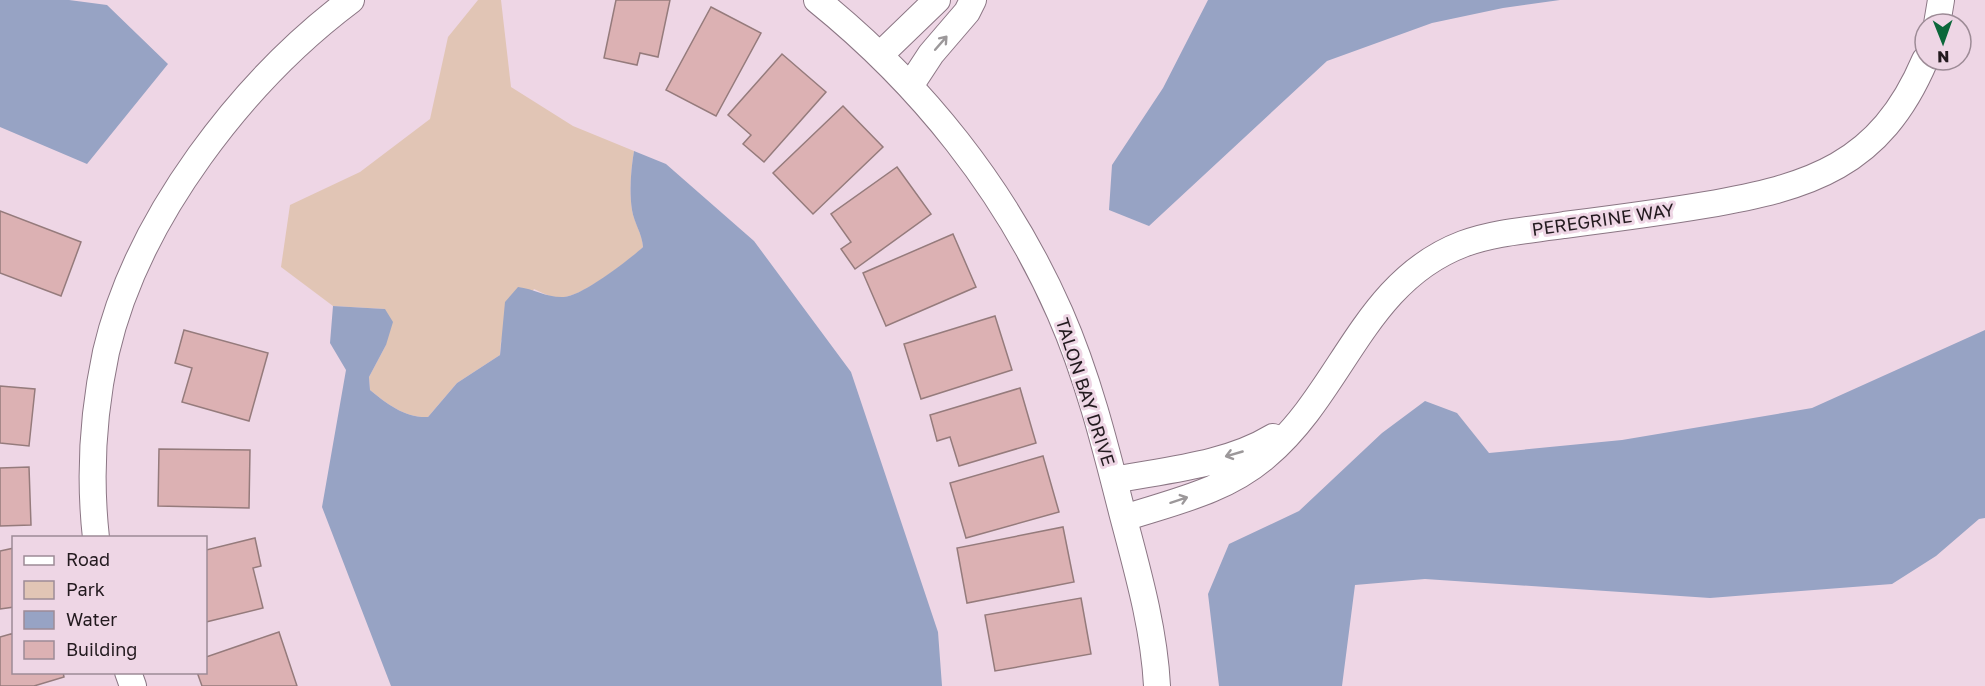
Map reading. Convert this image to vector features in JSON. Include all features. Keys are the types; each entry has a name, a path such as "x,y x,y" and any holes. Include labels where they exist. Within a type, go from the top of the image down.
{"street":[{"path":"96,536 92,471 99,391 114,324 137,266 160,219 191,169 226,122 293,47 351,0"},
{"name":"TALON BAY DRIVE","path":"818,0 881,54 976,166 1033,259 1060,313 1081,367 1124,518 1150,630 1156,686"},
{"path":"881,54 938,0"},
{"path":"910,86 973,0"},
{"name":"PEREGRINE WAY","path":"1124,518 1219,486 1243,473 1266,456 1303,416 1384,299 1406,277 1439,255 1464,244 1495,235 1636,217 1780,191 1811,180 1837,167 1874,137 1905,99 1919,72"},
{"name":"PEREGRINE WAY","path":"1114,480 1203,463 1244,451 1268,440 1303,416"}],"green space":[{"path":"478,0 501,0 511,87 573,126 634,151 631,203 643,247 606,276 574,295 557,297 534,289 501,341 500,355 457,383 428,417 420,417 404,413 370,390 369,377 386,345 385,309 333,306 281,267 290,205 360,172 430,119 448,37"}],"water":[{"path":"0,0 69,0 107,5 168,64 87,164 0,127"},
{"path":"1208,0 1560,0 1503,8 1432,23 1327,61 1149,226 1109,210 1112,165 1163,88"},
{"path":"634,151 666,164 754,241 851,372 938,632 942,686 391,686 322,507 346,370 330,343 333,306 385,309 393,322 386,345 369,377 370,390 404,413 428,417 457,383 500,355 505,302 518,287 552,296 572,295 605,276 643,247 631,203"},
{"path":"1985,330 1985,518 1979,519 1936,556 1892,584 1710,598 1425,579 1355,585 1342,686 1219,686 1208,594 1229,544 1299,511 1382,433 1425,401 1457,413 1489,453 1622,440 1812,408"}],"building":[{"path":"616,0 670,0 658,57 640,53 637,65 604,58"},
{"path":"711,7 761,33 716,116 666,90"},
{"path":"782,54 826,92 764,162 743,144 751,135 728,115"},
{"path":"843,106 883,147 813,214 773,173"},
{"path":"897,167 931,214 855,269 841,249 851,242 831,214"},
{"path":"0,211 81,242 61,296 0,273"},
{"path":"953,234 976,287 886,326 863,273"},
{"path":"995,316 1012,370 921,399 904,344"},
{"path":"184,330 268,353 249,421 182,402 192,368 175,363"},
{"path":"0,386 35,389 29,446 0,443"},
{"path":"1020,388 1036,443 959,466 950,437 937,441 930,415"},
{"path":"159,449 250,450 249,508 158,506"},
{"path":"1043,456 1059,512 966,538 950,483"},
{"path":"29,467 31,525 0,526 0,468"},
{"path":"1063,527 1074,582 967,603 957,548"},
{"path":"255,538 261,566 253,568 263,608 207,622 207,550"},
{"path":"12,548 12,607 0,609 0,551"},
{"path":"1081,598 1091,654 995,671 985,615"},
{"path":"279,632 297,686 202,686 198,674 207,674 207,657"},
{"path":"12,634 12,674 63,674 64,677 34,686 0,686 0,637"}]}
